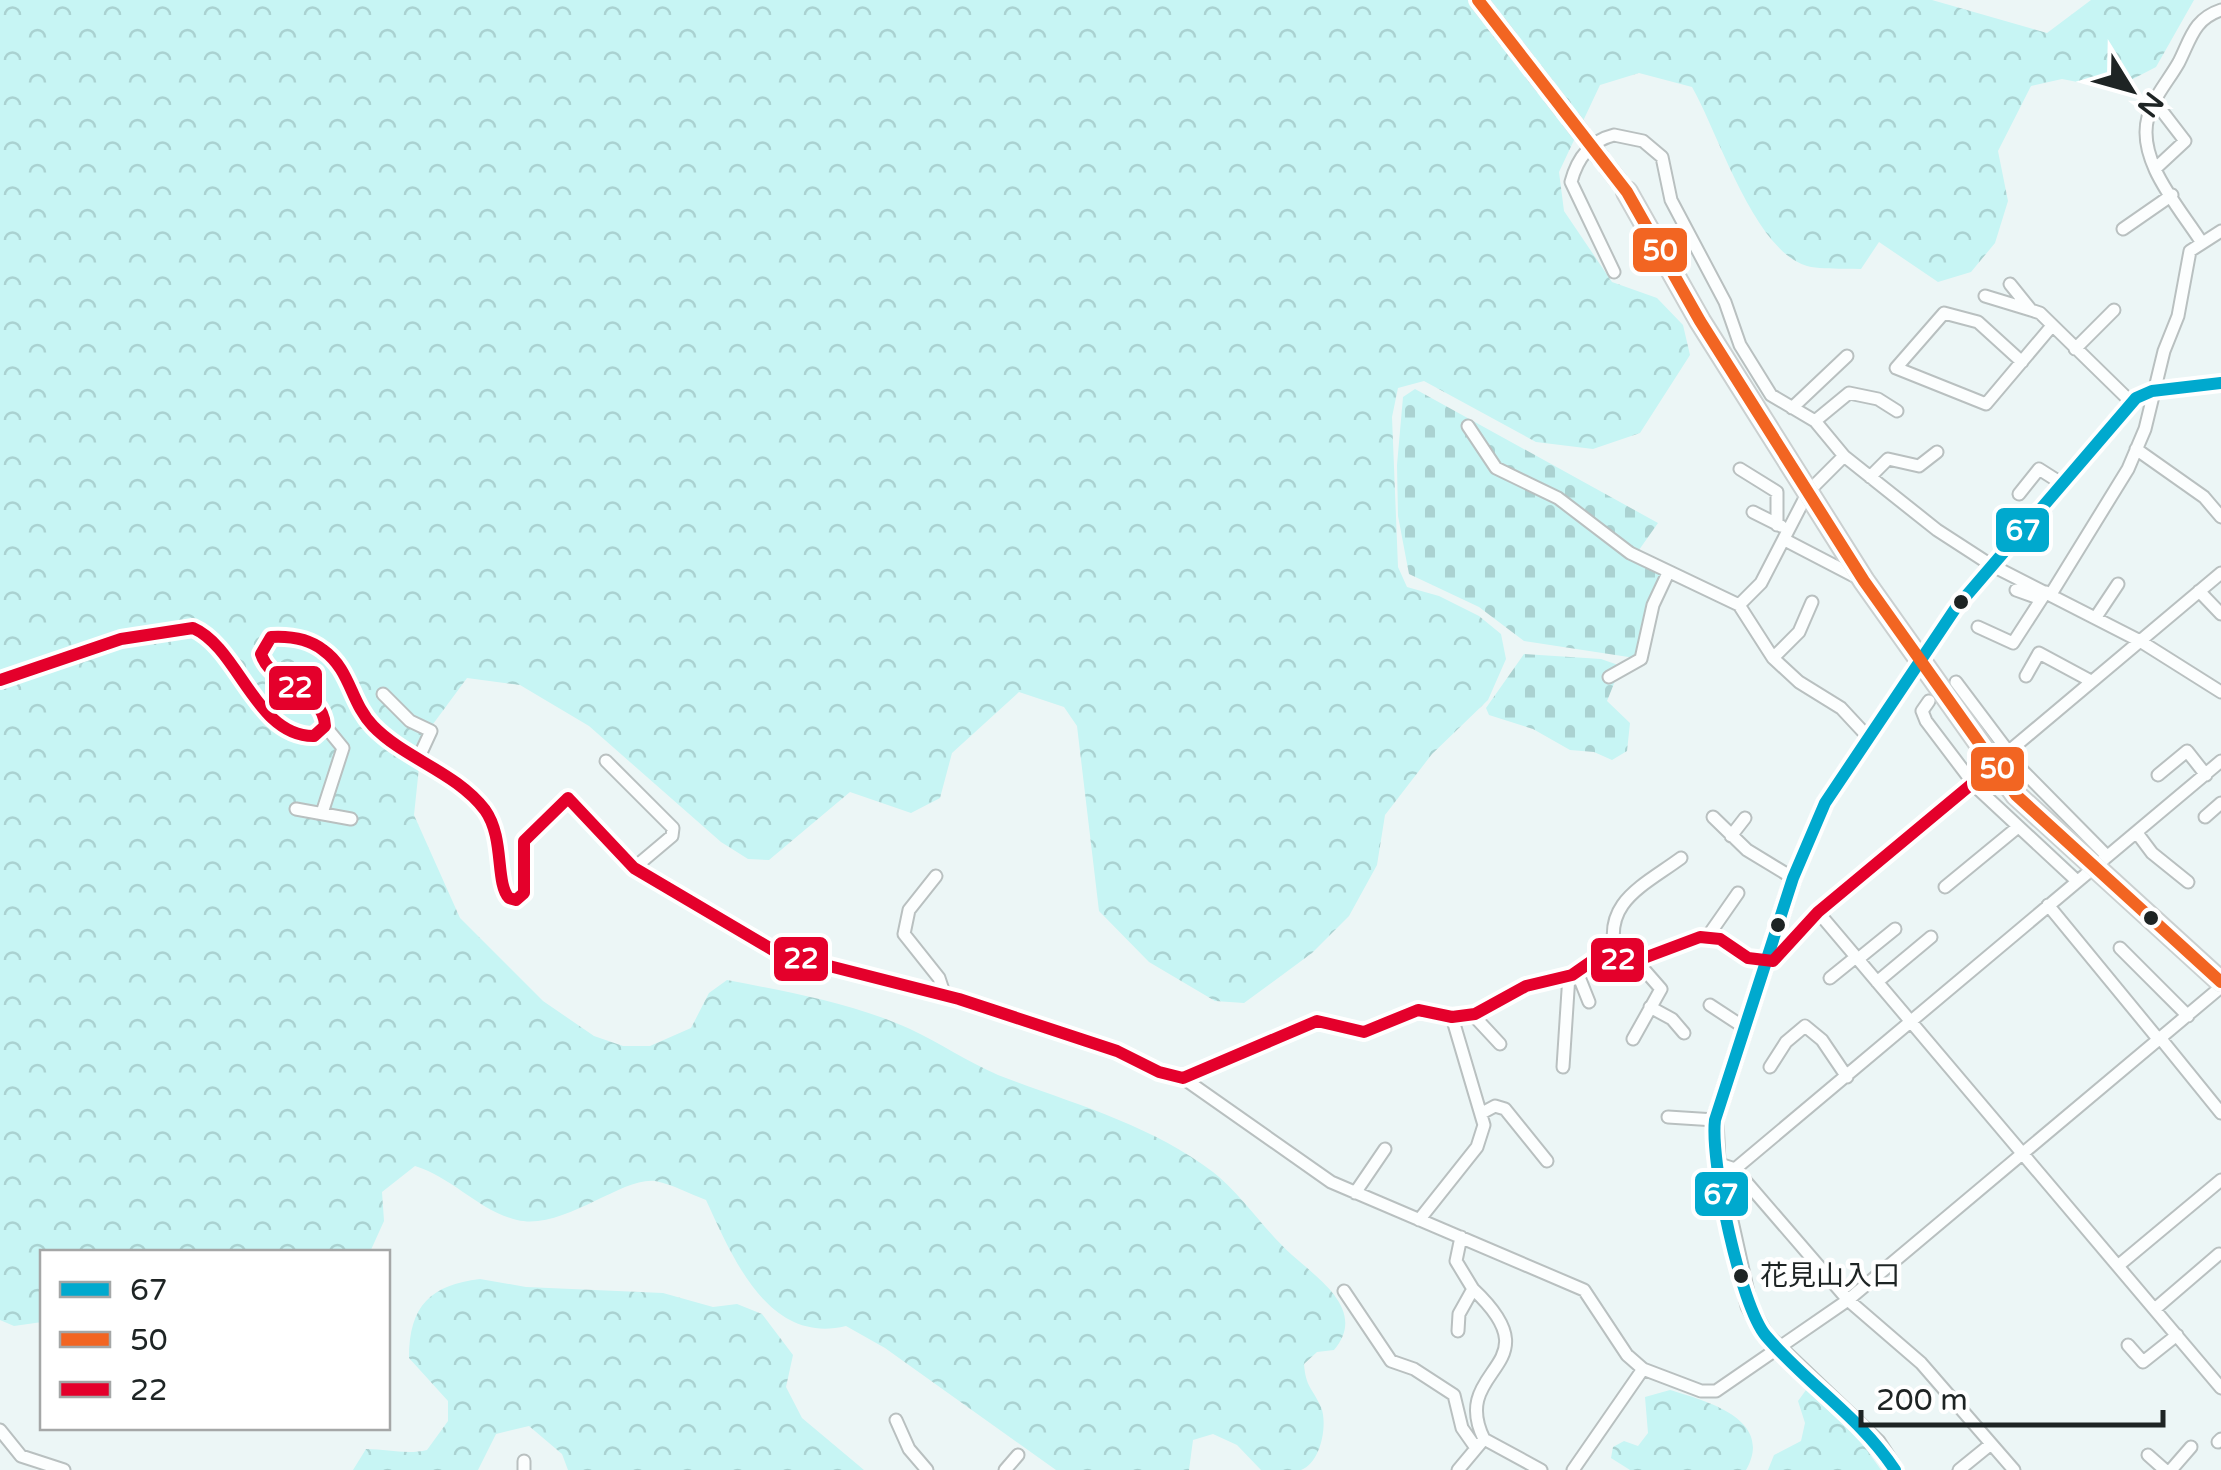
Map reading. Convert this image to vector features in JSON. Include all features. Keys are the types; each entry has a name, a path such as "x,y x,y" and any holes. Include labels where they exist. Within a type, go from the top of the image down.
{"highway":[{"path":"1626,192 1700,321 1864,580 2016,795 2221,985"},
{"path":"2122,894 2221,969"}],"street":[{"path":"2202,243 2156,168 2146,135 2155,102 2194,28 2208,14 2221,10"},
{"path":"2155,102 2184,140 2156,168"},
{"path":"1614,272 1571,182 1576,164 1588,149 1614,135 1643,141 1662,157 1671,200 1725,302 1740,345 1771,395 1815,420 1844,456 1936,530 2046,595 2140,641 2220,691"},
{"path":"2123,229 2172,196"},
{"path":"1978,627 2014,643 2136,450 2178,316 2190,251 2221,231"},
{"path":"2010,284 2031,310"},
{"path":"1985,296 2040,312 2051,327 2134,400"},
{"path":"2075,349 2114,310"},
{"path":"2022,362 1978,322 1944,313 1896,368 1986,404 2022,362 2051,327"},
{"path":"1792,408 1848,356"},
{"path":"1894,1470 1877,1442 1764,1335 1748,1306 1717,1164 1715,1120 1793,878 1825,802 1920,657 1991,565 2134,400 2152,390 2221,383"},
{"path":"1815,420 1849,394 1878,399 1897,411"},
{"path":"1468,426 1496,468 1558,498 1630,553 1739,606 1773,658 1798,682 1842,708 1868,737"},
{"path":"2136,450 2204,497 2221,518"},
{"path":"1870,476 1888,459 1919,466 1937,452"},
{"path":"1739,606 1761,583 1808,492 1844,456"},
{"path":"1740,469 1776,492 1784,532"},
{"path":"2018,494 2039,469 2061,483"},
{"path":"1753,512 1864,580"},
{"path":"1609,677 1642,660 1653,605 1668,572"},
{"path":"2008,752 2221,573"},
{"path":"2096,617 2118,584"},
{"path":"2016,590 2046,595"},
{"path":"2199,591 2221,614"},
{"path":"1773,658 1800,632 1812,602"},
{"path":"0,680 120,639 194,628 221,647 250,696 295,733 314,736 325,726"},
{"path":"322,812 343,748 325,726 320,707 264,665 261,654 271,637 310,642 340,664 368,720 485,811 500,846 501,881 509,898 516,900 524,893 524,841 568,798 634,868 778,952 944,996 1102,1046 1159,1072 1183,1078 1311,1172 1584,1290 1628,1355 1643,1370 1701,1391 1716,1391 1848,1300 2221,985"},
{"path":"2026,676 2039,653 2091,681"},
{"path":"1956,682 2092,868"},
{"path":"383,694 410,721 431,731 419,757"},
{"path":"1929,701 1922,711 1926,721 1973,783 2018,827 2092,868"},
{"path":"2158,776 2186,752 2206,775"},
{"path":"1735,1170 2221,760"},
{"path":"606,761 673,828 672,836 634,868"},
{"path":"1708,936 1748,958 1778,958 1818,912 1973,783"},
{"path":"2205,817 2221,803"},
{"path":"296,809 352,819"},
{"path":"1713,817 1731,836 1793,878"},
{"path":"1731,836 1744,818"},
{"path":"1945,887 2018,827"},
{"path":"2137,833 2152,853 2188,882"},
{"path":"1617,957 1611,928 1618,910 1637,889 1681,858"},
{"path":"936,876 909,910 904,934 939,978 944,996"},
{"path":"1183,1078 1317,1022 1364,1032 1418,1010 1452,1017 1473,1014 1526,986 1573,973 1592,961 1644,958 1708,936 1738,893"},
{"path":"2048,905 2221,1113"},
{"path":"1818,912 2221,1388"},
{"path":"1830,978 1894,929"},
{"path":"1878,982 1932,936"},
{"path":"2120,948 2188,1016"},
{"path":"1632,957 1661,988 1633,1039"},
{"path":"1573,973 1589,1002"},
{"path":"1563,1067 1573,973"},
{"path":"1710,1005 1745,1028"},
{"path":"1650,1007 1672,1019 1684,1032"},
{"path":"1473,1014 1500,1044"},
{"path":"1419,1220 1477,1148 1484,1126 1452,1017"},
{"path":"1770,1067 1786,1042 1804,1026 1822,1040 1847,1076"},
{"path":"1482,1113 1494,1106 1505,1109 1547,1161"},
{"path":"1668,1117 1715,1120"},
{"path":"1355,1193 1385,1148"},
{"path":"1717,1164 1735,1170 1848,1300 1921,1362 2014,1470"},
{"path":"2119,1265 2221,1180"},
{"path":"1461,1237 1456,1261 1472,1290 1498,1316 1507,1336 1502,1359 1476,1398 1474,1419 1480,1443"},
{"path":"2156,1308 2219,1254"},
{"path":"1458,1332 1459,1314 1472,1290"},
{"path":"1344,1291 1391,1362 1414,1368 1454,1395 1462,1428 1480,1443 1542,1470"},
{"path":"2128,1345 2143,1362 2177,1334"},
{"path":"1572,1470 1643,1370"},
{"path":"896,1420 909,1449 928,1470"},
{"path":"0,1430 20,1456 64,1470"},
{"path":"1458,1470 1480,1443"},
{"path":"1959,1470 1991,1444"},
{"path":"2148,1455 2168,1470 2191,1447"},
{"path":"1005,1470 1018,1455"}],"green space":[{"path":"0,0 1932,0 2047,33 2091,0 2194,0 2156,67 2127,82 2088,84 2062,79 2031,86 1998,151 2008,201 1995,243 1971,272 1938,282 1879,242 1861,269 1807,266 1788,256 1754,215 1692,87 1639,73 1600,85 1559,172 1564,211 1612,282 1657,298 1683,325 1690,355 1640,433 1593,449 1536,442 1424,381 1398,388 1392,417 1398,567 1407,587 1439,596 1479,616 1501,634 1506,659 1488,700 1432,754 1385,815 1377,865 1349,916 1312,953 1244,1003 1215,1001 1149,962 1099,911 1077,726 1064,707 1019,692 952,753 940,798 911,813 850,792 769,860 748,859 721,842 589,726 520,685 467,678 422,739 414,815 460,918 543,1001 594,1036 623,1046 650,1046 691,1028 709,993 727,980 820,999 888,1020 998,1075 1137,1128 1189,1155 1224,1181 1326,1286 1343,1309 1343,1336 1334,1350 1317,1352 1304,1364 1324,1423 1318,1451 1308,1466 1301,1470 1261,1470 1237,1445 1213,1434 1193,1440 1189,1470 1056,1470 885,1348 846,1326 819,1328 795,1322 775,1310 742,1270 706,1200 655,1181 626,1187 553,1218 517,1220 503,1216 415,1166 382,1192 384,1221 371,1250 40,1250 40,1322 14,1326 0,1320"},
{"path":"1415,389 1658,523 1634,557 1663,574 1635,658 1524,641 1479,607 1409,574 1398,516 1397,465 1403,397"},
{"path":"1524,654 1601,659 1621,666 1607,701 1630,723 1627,751 1612,760 1594,752 1570,750 1533,729 1489,715 1486,708"},
{"path":"480,1279 526,1287 663,1293 713,1307 737,1304 762,1314 793,1355 786,1387 802,1418 864,1470 568,1470 562,1454 529,1426 496,1434 478,1470 353,1470 366,1449 427,1450 448,1421 448,1401 409,1358 413,1324 426,1301 436,1293 448,1286"},
{"path":"1670,1390 1718,1407 1744,1425 1753,1452 1746,1470 1630,1470 1611,1458 1613,1447 1624,1441 1638,1446 1648,1433 1645,1397"},
{"path":"1806,1390 1859,1439 1881,1470 1768,1470 1774,1455 1801,1441 1805,1423 1798,1401"}],"tunnel":[{"path":"1478,0 1627,192"}],"transit line":[{"name":"50","path":"1478,0 1627,192 1700,321 1864,581 2016,795 2221,982"},
{"name":"67","path":"1895,1470 1866,1433 1782,1353 1756,1320 1737,1265 1722,1198 1715,1120 1793,878 1825,803 1955,609 2136,398 2152,391 2221,383"},
{"name":"22","path":"0,680 121,639 193,628 223,653 262,708 277,722 294,732 314,736 325,726 316,704 275,674 261,654 271,637 305,641 332,658 373,726 400,748 460,785 485,810 495,833 502,882 509,898 516,900 524,893 524,841 568,798 634,868 778,953 959,999 1117,1051 1159,1072 1183,1078 1317,1021 1364,1032 1418,1010 1452,1017 1475,1014 1526,986 1572,975 1592,961 1644,958 1700,937 1720,939 1748,958 1773,961 1818,912 1973,783"}],"place":[{"name":"花見山入口","path":"1741,1276"}]}
